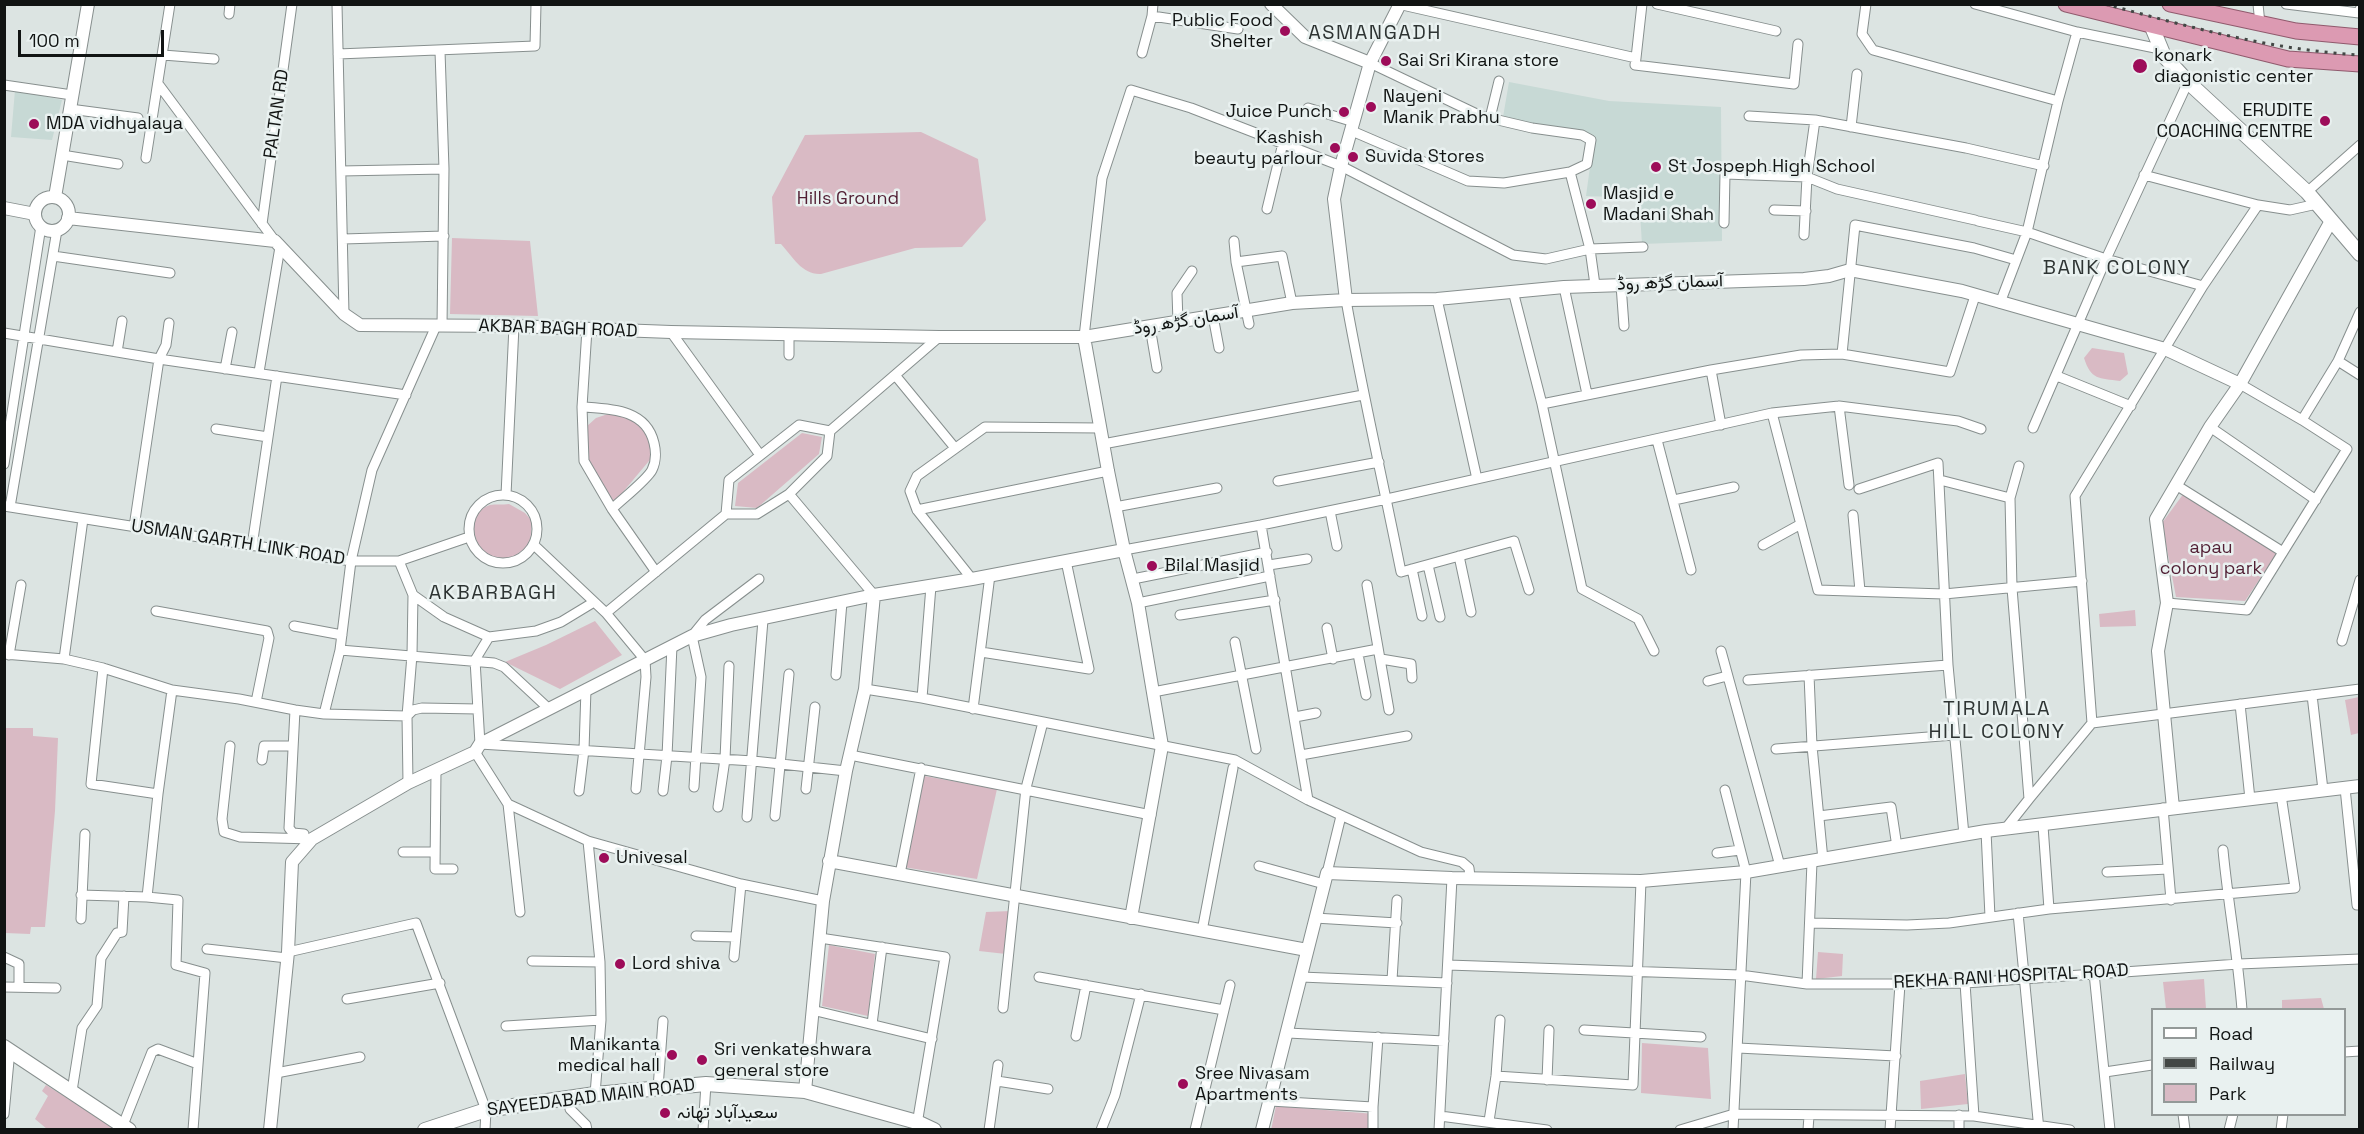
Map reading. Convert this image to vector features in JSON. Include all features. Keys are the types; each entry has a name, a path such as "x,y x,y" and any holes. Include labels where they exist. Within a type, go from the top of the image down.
{"highway":[{"path":"2066,4 2288,59 2360,64"},
{"path":"2170,4 2312,33 2360,36"},
{"path":"2309,60 2312,33"}],"main road":[{"path":"2152,27 2160,49 2188,82 2307,192 2360,254"},
{"path":"7,1049 126,1127"},
{"name":"SAYEEDABAD MAIN ROAD","path":"425,1130 457,1124 486,1110 595,1094 706,1084 805,1091 934,1130"}],"street":[{"path":"55,197 88,4"},
{"path":"147,158 170,4"},
{"name":"PALTAN RD","path":"262,224 292,4"},
{"path":"338,4 344,314"},
{"path":"338,54 535,46 536,4"},
{"path":"1142,53 1153,4"},
{"path":"1271,4 1305,37 1370,63 1481,116 1532,128 1582,135 1591,140 1587,164 1570,172 1504,183 1467,181 1308,108"},
{"path":"1642,4 1635,65 1794,84 1798,44"},
{"path":"1657,4 1776,31"},
{"path":"1866,4 1862,34 1873,50 2058,102"},
{"path":"1975,4 2077,32 2160,49"},
{"path":"2258,4 2260,24"},
{"path":"2286,4 2360,13 2360,9"},
{"path":"1529,590 1514,542 1401,572 1363,395 1346,300 1334,199 1370,63 1399,5 1636,58"},
{"path":"1152,16 1238,29"},
{"path":"2000,303 2027,232 2077,32"},
{"path":"324,714 340,650 351,561 372,470 439,326 444,236 440,51"},
{"path":"164,56 214,59"},
{"path":"1851,126 1857,74"},
{"path":"1490,118 1499,81"},
{"path":"2033,428 2106,259 2188,82"},
{"path":"4,85 72,95"},
{"path":"159,85 277,244 259,372"},
{"path":"1131,918 1162,746 1138,603 1115,507 1084,337 1102,178 1131,90 1191,108 1341,166 1513,255 1546,259 1590,249 1643,247"},
{"path":"70,109 138,118"},
{"path":"1749,116 1815,120 1851,126 2044,166"},
{"path":"1804,235 1807,177 1815,120"},
{"path":"1267,209 1283,143"},
{"path":"2307,192 2360,146"},
{"path":"62,155 118,164"},
{"path":"341,171 444,169"},
{"path":"1570,172 1590,249 1595,285"},
{"path":"1724,223 1725,174 1807,177 1837,189 2027,232 2106,259 2203,286"},
{"path":"2144,175 2258,205 2290,210 2317,204"},
{"path":"35,214 41,201 55,197 68,207 68,218 63,226 57,230 49,230 41,226"},
{"path":"2092,723 2075,496 2203,286 2258,205"},
{"path":"4,208 35,214"},
{"path":"1774,210 1806,211"},
{"path":"4,464 41,226 35,214"},
{"path":"68,218 277,244"},
{"path":"2170,900 2164,713 2158,651 2168,603 2156,519 2210,427 2240,384 2331,221"},
{"path":"1842,354 1856,225 1974,248 2016,260"},
{"path":"7,507 57,230"},
{"path":"343,239 444,236"},
{"path":"1234,241 1247,317"},
{"name":"AKBAR BAGH ROAD","path":"277,244 344,314 360,325 514,326 671,332 939,337 1084,337"},
{"path":"1236,262 1282,255 1293,303"},
{"path":"53,256 170,273"},
{"name":"آسمان گڑھ روڈ","path":"1084,337 1213,316 1247,317 1293,303 1437,299 1595,285 1804,279 1850,270 1962,291 2166,349 2240,384"},
{"path":"1178,322 1177,293 1192,271"},
{"path":"1621,285 1624,326"},
{"path":"1564,287 1587,394"},
{"path":"1514,291 1542,404 1582,589 1638,619 1654,651"},
{"path":"1542,404 1711,370 1801,355 1842,354 1950,372 1975,296"},
{"path":"1437,299 1477,479"},
{"path":"2302,420 2338,361 2360,312"},
{"path":"1213,316 1219,348"},
{"path":"117,352 122,321"},
{"path":"134,527 159,359 166,345 169,323"},
{"path":"506,495 514,326"},
{"path":"1150,327 1157,369"},
{"path":"587,328 582,407 584,461 612,509 656,572"},
{"path":"225,369 232,332"},
{"path":"671,332 760,455"},
{"path":"4,333 159,359 406,395"},
{"path":"789,334 789,355"},
{"path":"606,613 726,513 757,514 789,494 827,456 830,430 939,337"},
{"path":"2338,361 2360,375"},
{"path":"1711,370 1721,425"},
{"path":"895,375 955,448"},
{"path":"252,546 277,376"},
{"path":"2057,376 2131,406"},
{"path":"2168,603 2247,610 2348,449 2240,384"},
{"path":"1103,444 1363,395"},
{"path":"1839,406 1854,487 1938,463 1948,665 1964,835"},
{"path":"270,1130 287,955 292,862 315,837 408,783 436,771 548,708 692,636 731,625 874,595 972,579 1330,511 1772,413 1839,406 1958,421 1981,429"},
{"path":"582,407 616,410 636,416 651,432 656,451 652,471 612,509"},
{"path":"1772,413 1818,590 1944,594 2082,581"},
{"path":"726,513 729,480 760,455 798,425 830,430"},
{"path":"972,579 917,510 910,491 917,476 985,427 1100,429"},
{"path":"2210,427 2316,500"},
{"path":"216,429 268,437"},
{"path":"1657,440 1691,570"},
{"path":"1278,481 1379,462"},
{"path":"2019,466 2010,498 2012,588 2029,799"},
{"path":"917,510 1108,471"},
{"path":"1940,480 2010,498"},
{"path":"2176,485 2283,552"},
{"path":"1674,500 1734,487"},
{"path":"1115,507 1216,488"},
{"path":"789,494 874,595 865,689 849,755 823,901 805,1091"},
{"path":"506,495 518,498 530,508 537,526 534,545 526,555 513,562 501,564 487,560 477,553 469,537 468,525 475,508 490,498 506,495"},
{"name":"USMAN GARTH LINK ROAD","path":"7,507 351,561 399,561 469,537"},
{"path":"1330,511 1338,546"},
{"path":"1853,515 1860,591"},
{"path":"64,659 83,519"},
{"path":"1763,545 1801,524"},
{"path":"1261,525 1308,800"},
{"path":"534,545 606,613 645,660 646,677 636,789"},
{"path":"1133,579 1267,552"},
{"path":"1459,556 1471,612"},
{"path":"1269,565 1307,559"},
{"path":"399,561 414,595 412,655 406,716 408,783"},
{"path":"981,652 1089,669 1066,561"},
{"path":"1428,565 1440,616"},
{"path":"1412,569 1422,616"},
{"path":"973,709 990,575"},
{"path":"1138,603 1270,576"},
{"path":"692,636 705,620 759,579"},
{"path":"2342,641 2360,580"},
{"path":"21,585 7,655 64,659 103,668 172,690 324,714 406,716 413,710 422,708 478,709"},
{"path":"1367,585 1389,710"},
{"path":"922,698 931,586"},
{"path":"414,595 444,617 489,637 544,628 561,622 594,602"},
{"path":"1180,615 1275,600"},
{"path":"836,675 842,602"},
{"path":"156,611 267,631 269,638 256,702"},
{"path":"747,817 763,620"},
{"path":"294,626 342,635"},
{"path":"1327,628 1333,659"},
{"path":"692,636 701,677 694,787"},
{"path":"489,637 475,660 478,709 477,748 508,804 520,912"},
{"path":"1234,642 1256,749"},
{"path":"663,791 667,756 672,646"},
{"path":"340,650 494,663 504,667 548,708"},
{"path":"1721,651 1780,866"},
{"path":"1153,692 1358,654 1379,654 1411,664 1412,678"},
{"path":"1358,654 1365,695"},
{"path":"1748,680 1948,665"},
{"path":"718,807 725,759 729,666"},
{"path":"103,668 91,784 158,794"},
{"path":"775,816 789,674"},
{"path":"1807,984 1810,923 1818,861 1819,816 1812,746 1809,675"},
{"path":"1708,681 1727,676"},
{"path":"579,791 584,750 586,689"},
{"path":"865,689 922,698 1235,760 1308,800 1421,852 1462,862 1469,868 1470,877"},
{"path":"2006,828 2092,723 2360,689"},
{"path":"147,897 172,690"},
{"path":"2312,695 2323,790"},
{"path":"2240,704 2250,799"},
{"path":"806,789 815,707"},
{"path":"295,710 290,832 315,837"},
{"path":"1295,717 1316,713"},
{"path":"1003,1008 1026,788 1043,722"},
{"path":"1776,749 1954,735"},
{"path":"1301,755 1407,736"},
{"path":"230,746 222,819 224,832 240,837 315,837"},
{"path":"262,760 264,746 293,746"},
{"path":"477,748 584,750 697,757 846,771"},
{"path":"849,755 1151,814"},
{"path":"900,874 921,768"},
{"path":"1202,931 1233,768"},
{"path":"436,771 435,869 453,869"},
{"path":"1259,866 1326,879 1470,877 1641,881 1746,872 2006,828 2043,826 2168,808 2360,786"},
{"path":"2345,788 2357,905 2360,905"},
{"path":"1725,790 1746,872 1733,1130"},
{"path":"1810,923 1907,925 2049,909 2295,888 2281,795"},
{"path":"508,804 588,841 741,884 823,901"},
{"path":"1819,816 1891,807 1897,847"},
{"path":"1262,1130 1341,816"},
{"path":"2043,826 2049,909"},
{"path":"1986,831 1990,916"},
{"path":"81,919 85,834"},
{"path":"588,841 600,962 601,1020 595,1094"},
{"path":"1717,853 1740,850"},
{"path":"2223,850 2227,895 2239,964 2242,1008"},
{"path":"403,852 435,852"},
{"path":"829,861 1307,950"},
{"path":"2107,872 2168,869"},
{"path":"1439,1130 1452,878"},
{"path":"1497,1076 1633,1084 1641,881"},
{"path":"734,957 741,884"},
{"path":"81,895 178,900 176,965 205,973 193,1130"},
{"path":"72,1091 82,1028 97,1006 101,958 117,933 122,932 123,896"},
{"path":"1392,980 1397,900"},
{"path":"2018,913 2039,1127"},
{"path":"1316,918 1397,923"},
{"path":"207,949 287,955 416,923 486,1110 485,1130"},
{"path":"696,936 736,937"},
{"path":"820,938 945,957 916,1126"},
{"path":"872,1024 882,947"},
{"path":"4,957 19,964 19,987"},
{"name":"REKHA RANI HOSPITAL ROAD","path":"1448,965 1740,975 1807,984 1900,984 1965,983 2239,964 2360,959"},
{"path":"532,961 600,962"},
{"path":"2094,973 2110,1130"},
{"path":"1039,977 1224,1010"},
{"path":"1300,977 1448,982"},
{"path":"347,999 440,983"},
{"path":"1965,983 1974,1116"},
{"path":"1890,1130 1900,984"},
{"path":"1077,1036 1086,985"},
{"path":"1195,1130 1230,985"},
{"path":"4,987 56,988"},
{"path":"1101,1130 1114,1095 1141,994"},
{"path":"812,1010 932,1039"},
{"path":"506,1026 601,1020"},
{"path":"1489,1121 1497,1076 1500,1020"},
{"path":"658,1088 663,1021"},
{"path":"1546,1080 1549,1030"},
{"path":"1584,1030 1701,1037"},
{"path":"1288,1033 1444,1041"},
{"path":"1373,1130 1378,1037"},
{"path":"1738,1048 1896,1056"},
{"path":"4,1114 7,1049"},
{"path":"126,1127 152,1052 158,1049 198,1064"},
{"path":"276,1073 360,1057"},
{"path":"989,1130 998,1065"},
{"path":"2105,1072 2151,1065"},
{"path":"996,1081 1048,1089"},
{"path":"703,1130 706,1084"},
{"path":"569,1098 570,1109 586,1125 587,1130"},
{"path":"1270,1101 1373,1107"},
{"path":"1680,1130 1734,1114 1959,1115 2070,1130"},
{"path":"1959,1115 1959,1130"},
{"path":"1440,1116 1547,1130"},
{"path":"1808,1130 1809,1116"}],"shaded area":[{"name":"St Jospeph High School","path":"1509,82 1609,101 1721,107 1722,241 1642,244 1639,198 1586,196 1594,138 1503,117"},
{"name":"MDA vidhyalaya","path":"15,90 62,100 52,140 11,137"}],"green space":[{"name":"Hills Ground","path":"921,132 978,159 986,220 962,247 915,248 814,274 803,268 781,244 775,244 772,197 805,135"},
{"path":"452,238 530,241 538,316 450,314"},
{"path":"2092,348 2124,353 2128,374 2120,381 2097,377 2090,370 2084,358"},
{"path":"608,414 627,417 640,424 649,436 654,455 612,505 586,459 586,427 596,418"},
{"path":"802,433 822,437 819,454 757,508 735,506 738,483"},
{"name":"apau colony park","path":"2184,493 2277,553 2245,601 2176,597 2162,523"},
{"path":"509,504 525,513 532,521 530,545 512,558 495,558 480,547 476,540 474,523 482,509 490,505"},
{"path":"2135,610 2136,626 2100,627 2099,614"},
{"path":"595,621 622,655 560,689 505,662 546,645"},
{"path":"2359,697 2359,733 2351,735 2345,700"},
{"path":"5,728 33,728 33,736 58,738 55,811 45,927 31,927 30,934 5,933"},
{"path":"919,775 997,789 977,879 903,867"},
{"path":"1011,911 1006,954 979,951 986,912"},
{"path":"829,945 875,954 868,1016 822,1006"},
{"path":"1818,952 1843,954 1842,976 1816,979"},
{"path":"2204,979 2206,1008 2166,1008 2163,982"},
{"path":"2321,998 2324,1008 2282,1008 2282,1000"},
{"path":"1642,1043 1708,1048 1711,1099 1641,1093"},
{"path":"1965,1074 1968,1104 1921,1109 1920,1081"},
{"path":"46,1085 117,1129 47,1129 35,1119 48,1096 42,1091"},
{"path":"1276,1106 1375,1114 1374,1129 1271,1130"}],"railway":[{"path":"2105,4 2263,43 2360,55"}],"place":[{"name":"Public Food Shelter","path":"1285,31"},
{"name":"Sai Sri Kirana store","path":"1386,61"},
{"name":"konark diagonistic center","path":"2140,66"},
{"name":"Nayeni Manik Prabhu","path":"1371,107"},
{"name":"Juice Punch","path":"1344,112"},
{"name":"ERUDITE COACHING CENTRE","path":"2325,121"},
{"name":"MDA vidhyalaya","path":"34,124"},
{"name":"Kashish beauty parlour","path":"1335,148"},
{"name":"Suvida Stores","path":"1353,157"},
{"name":"St Jospeph High School","path":"1656,167"},
{"name":"Masjid e Madani Shah","path":"1591,204"},
{"name":"Bilal Masjid","path":"1152,566"},
{"name":"Univesal","path":"604,858"},
{"name":"Lord shiva","path":"620,964"},
{"name":"Manikanta medical hall","path":"672,1055"},
{"name":"Sri venkateshwara general store","path":"702,1060"},
{"name":"Sree Nivasam Apartments","path":"1183,1084"},
{"name":"سعیدآباد تھانہ","path":"665,1113"}],"district":[{"name":"ASMANGADH","path":"1375,34"},
{"name":"BANK COLONY","path":"2117,269"},
{"name":"AKBARBAGH","path":"493,594"},
{"name":"TIRUMALA HILL COLONY","path":"1997,722"}]}
